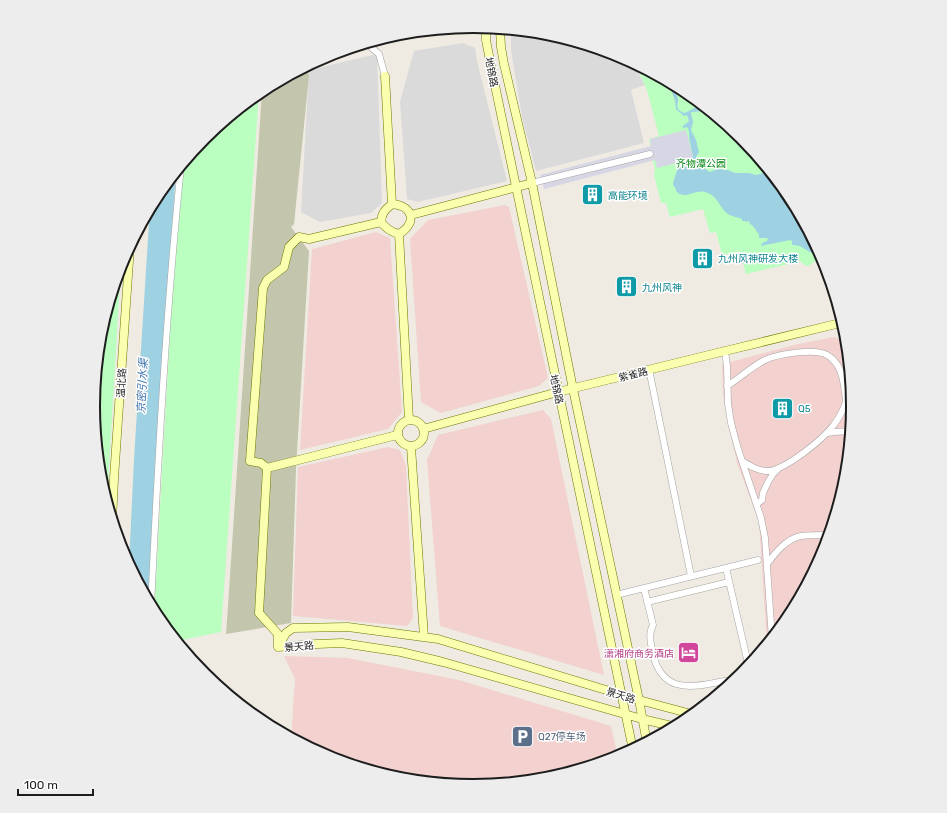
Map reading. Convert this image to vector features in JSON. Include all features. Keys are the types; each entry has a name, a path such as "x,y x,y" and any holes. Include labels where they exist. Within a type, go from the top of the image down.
{"street":[{"name":"地锦路","path":"486,34 491,66 632,744"},
{"name":"地锦路","path":"500,34 504,64 532,183 573,389 646,737"},
{"path":"371,48 379,54 385,76 392,204"},
{"path":"411,215 650,154"},
{"path":"152,596 157,484 173,249 180,175"},
{"path":"392,204 401,205 407,209 411,215 410,222 405,230 399,234 393,233 385,228 381,222 382,214 392,204"},
{"path":"278,647 278,634 259,613 266,468 261,462 250,461 263,288 267,280 284,267 289,247 300,237 309,239 381,222"},
{"path":"399,234 408,420"},
{"name":"温北路","path":"113,503 129,262"},
{"name":"紫雀路","path":"423,429 558,392 725,350 838,324"},
{"path":"725,350 728,404 731,423 757,504 765,538 772,632"},
{"path":"727,386 750,368 766,360 798,352 822,353 828,355 838,365 846,390 847,406"},
{"path":"649,369 691,576"},
{"path":"742,461 753,468 760,470 776,470 800,455 827,433 841,414 846,400"},
{"path":"408,420 418,422 423,429 424,437 422,441 411,447 400,442 397,435 401,424 408,420"},
{"path":"827,433 846,431"},
{"path":"266,468 397,435"},
{"path":"411,447 424,637"},
{"path":"757,504 762,500 763,493 770,478 781,467"},
{"path":"767,564 784,545 792,540 803,536 824,535"},
{"path":"616,595 758,560"},
{"path":"726,568 747,661"},
{"path":"647,602 729,582"},
{"path":"644,588 653,625 650,636 652,649 658,668 663,676 678,685 689,686 726,681"},
{"name":"景天路","path":"278,647 286,633 294,628 348,627 438,639 621,695 687,713"},
{"name":"景天路","path":"278,647 342,643 402,652 443,662 667,726"}],"shaded area":[{"path":"511,35 546,40 594,53 637,71 645,85 631,90 644,143 536,171 522,117 511,50"},
{"path":"463,43 475,48 507,181 418,202 407,199 400,102 414,51"},
{"path":"377,54 382,203 371,213 320,222 301,212 309,72 315,69"},
{"path":"308,72 294,224 291,227 309,251 296,469 291,623 226,634 261,99"},
{"path":"686,130 693,157 691,160 692,164 679,168 677,163 657,168 655,160 544,189 540,175 651,146 650,139"},
{"path":"505,205 509,207 548,378 539,386 441,413 421,402 410,239 428,220"},
{"path":"376,232 390,238 402,412 388,429 300,450 312,249"},
{"path":"834,337 841,339 844,358 847,406 844,455 834,503 819,549 797,593 767,637 759,522 737,463 723,395 722,364 798,344"},
{"path":"543,410 551,419 604,675 440,626 427,460 438,435"},
{"path":"388,447 400,450 406,466 413,618 407,626 293,616 298,467"},
{"path":"284,656 348,658 459,680 611,726 617,752 570,767 522,777 474,780 425,777 401,773 353,760 331,752 291,732 295,679"}],"green space":[{"name":"齐物潭公园","path":"639,72 660,83 701,110 738,142 770,179 784,199 797,220 818,261 806,266 800,261 746,274 740,251 722,255 716,232 710,233 703,209 670,217 666,203 661,203 654,175 655,171 649,139 659,136 647,90"},
{"path":"258,101 221,632 182,640 155,601 176,229 183,172 209,142"},
{"path":"120,287 108,483 103,455 101,431 101,382 107,334"}],"water":[{"path":"671,90 675,93 677,96 678,109 685,113 697,107 702,111 691,113 693,122 691,130 696,140 699,152 696,157 698,166 710,172 717,169 728,170 735,173 749,173 756,175 765,173 797,220 813,252 799,246 792,245 792,241 790,240 761,246 762,243 767,241 768,238 759,238 759,234 749,221 742,221 742,219 728,214 710,194 705,192 697,192 683,195 676,191 673,184 677,170 692,166 693,157 688,128 682,127 689,121 687,115 684,116 676,109"},
{"name":"京密引水渠","path":"175,181 151,594 130,552 149,222"}],"place":[{"name":"高能环境","path":"593,195"},
{"name":"九州风神研发大楼","path":"702,258"},
{"name":"九州风神","path":"626,287"},
{"name":"Q5","path":"783,408"},
{"name":"潇湘府商务酒店","path":"689,653"},
{"name":"Q27停车场","path":"522,736"}]}
